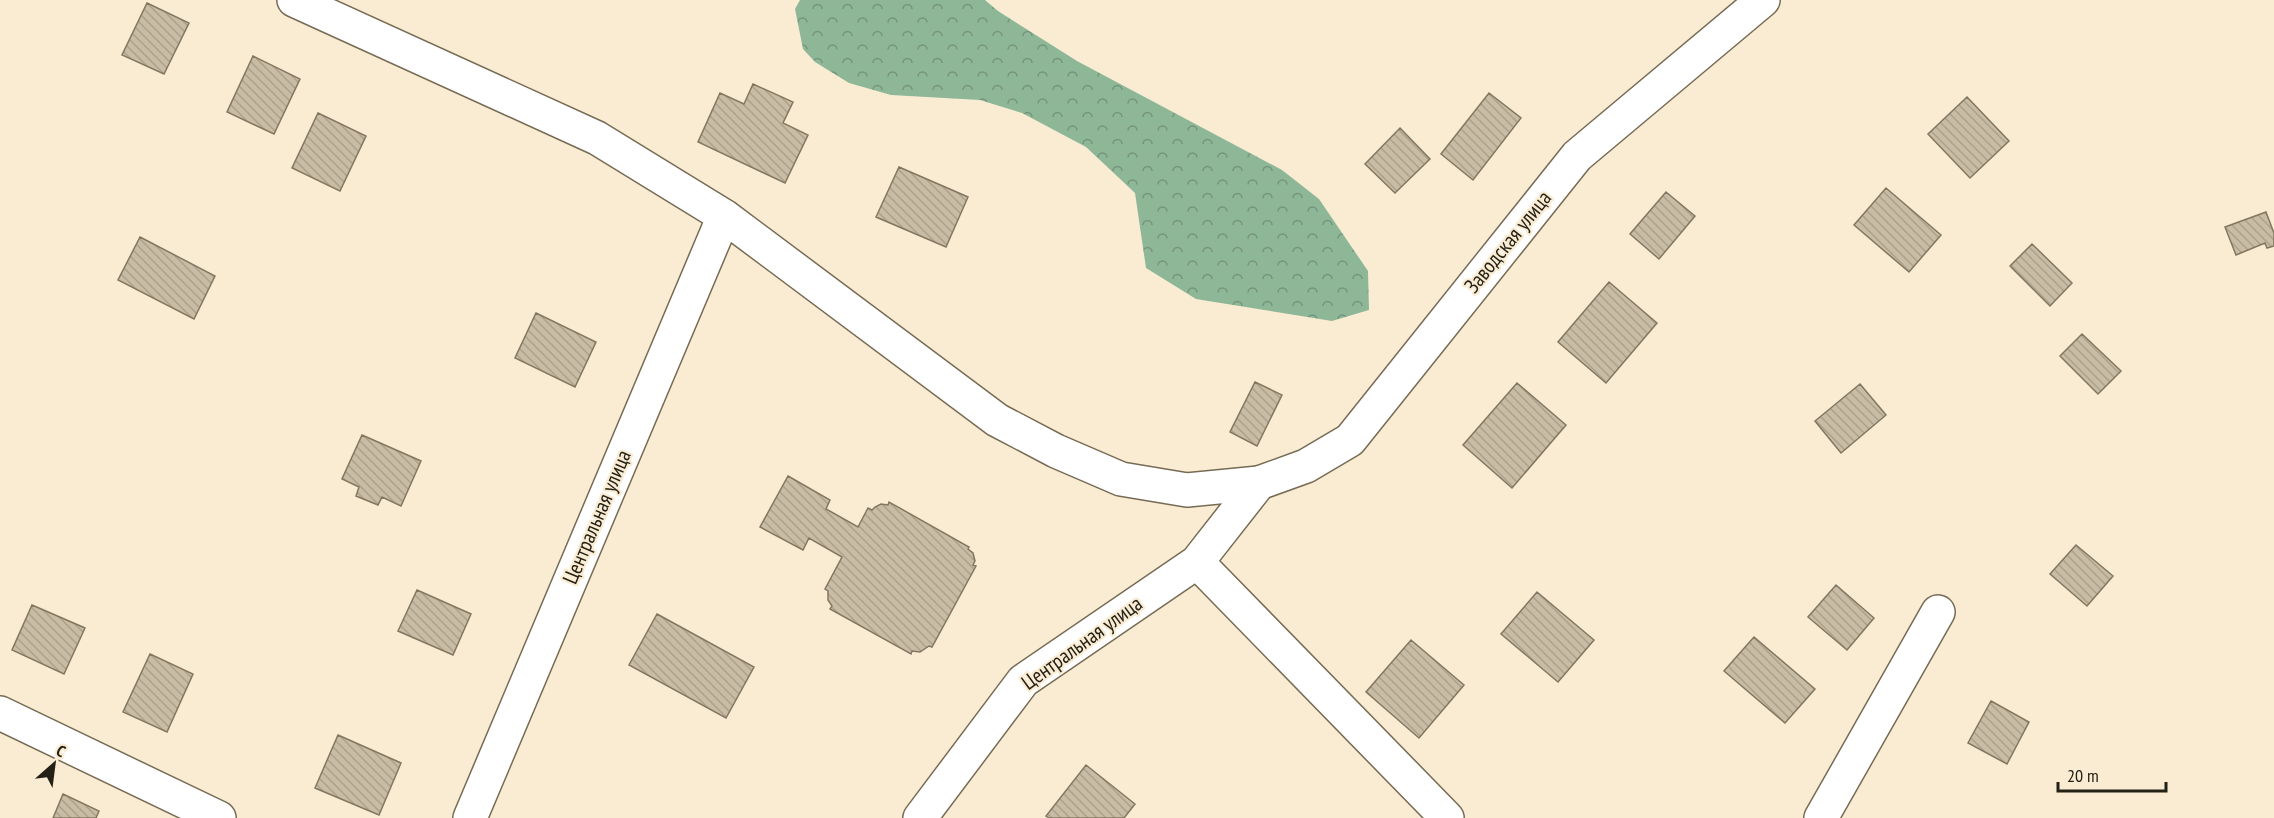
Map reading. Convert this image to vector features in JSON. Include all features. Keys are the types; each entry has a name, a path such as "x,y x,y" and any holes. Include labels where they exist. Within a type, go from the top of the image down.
{"street":[{"name":"Заводская улица","path":"294,0 597,138 724,216 997,420 1056,451 1121,479 1187,490 1259,483 1306,466 1350,440 1577,156 1763,0"},
{"name":"Центральная улица","path":"470,818 724,216"},
{"name":"Центральная улица","path":"920,818 1023,681 1197,562 1259,483"},
{"path":"1197,562 1447,818"},
{"path":"1821,818 1938,612"},
{"path":"0,713 219,818"}],"green space":[{"path":"800,0 985,0 998,11 1077,61 1282,170 1319,199 1368,271 1369,310 1332,321 1196,299 1146,268 1135,193 1086,147 1022,113 980,100 891,95 849,83 815,62 803,49 795,9"}],"building":[{"path":"147,3 189,23 164,74 122,55"},
{"path":"253,56 300,79 274,134 227,112"},
{"path":"753,84 793,102 783,123 808,135 785,183 698,142 720,93 744,104"},
{"path":"1489,93 1521,118 1473,180 1441,154"},
{"path":"1967,97 2009,141 1970,178 1928,134"},
{"path":"318,113 366,136 340,191 292,168"},
{"path":"1400,128 1430,159 1395,193 1365,164"},
{"path":"899,167 968,197 946,247 876,217"},
{"path":"1886,188 1941,235 1909,272 1854,225"},
{"path":"1666,192 1695,216 1659,259 1630,234"},
{"path":"2266,212 2274,233 2274,246 2267,248 2265,243 2236,255 2225,227"},
{"path":"140,237 215,276 194,319 118,280"},
{"path":"2032,244 2072,283 2050,306 2010,266"},
{"path":"1609,282 1657,323 1606,383 1558,342"},
{"path":"536,313 596,342 575,387 515,358"},
{"path":"2082,334 2121,371 2098,394 2060,356"},
{"path":"1255,382 1282,395 1257,446 1230,432"},
{"path":"1517,383 1566,425 1512,488 1463,445"},
{"path":"1860,384 1886,415 1841,453 1815,421"},
{"path":"362,435 421,461 401,506 382,497 378,505 356,496 359,487 342,479"},
{"path":"788,476 830,500 826,509 858,527 868,508 872,510 881,504 888,505 889,502 969,547 975,561 973,565 976,566 932,647 929,646 920,652 912,651 911,654 830,609 832,606 828,600 828,591 825,589 842,557 809,538 803,550 760,527"},
{"path":"2076,545 2113,576 2087,606 2050,574"},
{"path":"1836,585 1874,618 1847,650 1808,617"},
{"path":"417,590 471,614 453,655 398,631"},
{"path":"1537,592 1594,640 1558,682 1501,634"},
{"path":"32,605 85,628 64,674 12,650"},
{"path":"657,614 754,667 726,718 629,665"},
{"path":"1754,637 1815,689 1785,723 1724,671"},
{"path":"1411,640 1464,685 1419,738 1366,692"},
{"path":"150,654 193,674 167,732 123,712"},
{"path":"1991,701 2029,722 2007,764 1968,743"},
{"path":"338,735 401,763 379,815 315,788"},
{"path":"1086,765 1135,804 1124,818 1049,818 1046,816"},
{"path":"63,794 99,811 96,818 53,818"}]}
